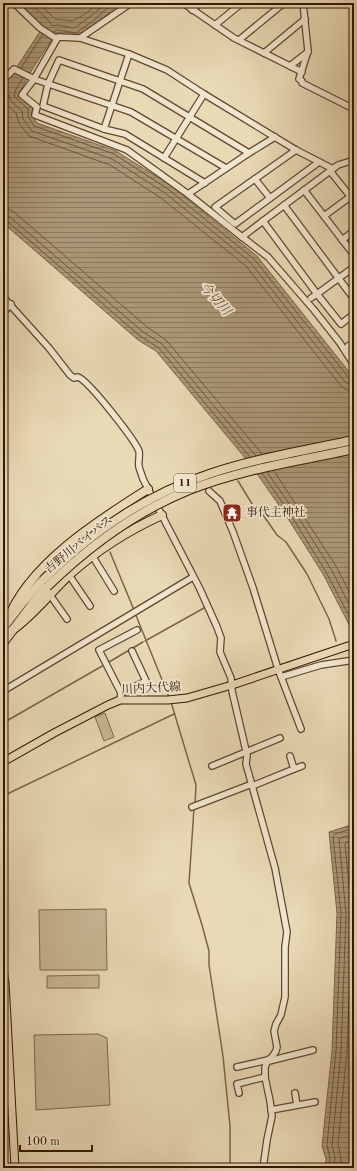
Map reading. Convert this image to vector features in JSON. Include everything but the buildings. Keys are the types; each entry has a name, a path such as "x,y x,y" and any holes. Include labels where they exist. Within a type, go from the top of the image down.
{"highway":[{"name":"吉野川バイパス","path":"5,625 23,602 47,587 60,563 102,529 138,505 212,473 354,440"},
{"name":"吉野川バイパス","path":"3,643 47,587 104,537 142,513 189,490 239,474 354,449"},
{"name":"11","path":"5,625 12,608 22,591 49,562 91,527 148,489"},
{"name":"11","path":"47,587 69,575 139,526 162,515"}],"main road":[{"name":"川内大代線","path":"3,762 108,705 121,696 170,700 201,694 354,644"},
{"path":"4,982 15,1168"}],"street":[{"path":"14,3 40,28 56,38 80,38 129,54 167,70 296,150 332,170 353,197 324,216"},
{"path":"80,38 131,3"},
{"path":"183,3 238,40 302,72"},
{"path":"192,10 200,3"},
{"path":"215,25 242,3"},
{"path":"238,40 284,3"},
{"path":"303,3 308,52 300,79 302,83 354,109"},
{"path":"264,53 305,19"},
{"path":"56,38 22,95 37,107 35,115 127,150 188,194 268,257 331,332 354,365"},
{"path":"290,66 308,52"},
{"path":"104,129 129,54"},
{"path":"205,183 125,134 104,129 43,106 48,84 59,60 143,89 249,153"},
{"path":"3,80 14,69 48,84 131,112 226,168"},
{"path":"164,158 204,94"},
{"path":"188,194 275,137"},
{"path":"296,150 215,207 235,224 319,162"},
{"path":"242,237 338,165 354,160"},
{"path":"255,179 270,198"},
{"path":"304,190 354,255"},
{"path":"284,205 354,298"},
{"path":"263,221 341,324 354,314"},
{"path":"342,240 354,231"},
{"path":"311,298 354,267"},
{"path":"3,297 11,304 49,348 70,375 74,378 81,378 91,388 129,435 139,453 139,469 148,489 193,577 221,638 220,652 231,678 247,752 246,764 275,868 287,932 285,947 285,997 281,1015 274,1031 277,1047 265,1067 265,1077 272,1116 263,1168"},
{"path":"3,313 11,304"},
{"path":"354,343 348,346 354,355"},
{"path":"209,491 220,501 233,532 253,588 278,669 301,729"},
{"path":"125,504 139,526"},
{"path":"93,557 114,591"},
{"path":"69,575 90,606"},
{"path":"3,691 134,611 193,577"},
{"path":"47,587 67,619"},
{"path":"132,651 146,681 121,696 99,650 137,630"},
{"path":"281,677 321,665 354,660"},
{"path":"212,766 280,738"},
{"path":"290,756 294,769"},
{"path":"195,806 302,766"},
{"path":"3,957 4,982"},
{"path":"237,1067 313,1050"},
{"path":"239,1093 237,1084 265,1077"},
{"path":"295,1093 298,1106"},
{"path":"271,1110 315,1102"}],"shaded area":[{"path":"105,713 114,737 104,741 95,717"},
{"path":"106,909 107,970 40,970 39,910"},
{"path":"99,975 99,988 47,988 47,976"},
{"path":"98,1034 107,1038 110,1105 36,1110 34,1035"}],"water":[{"name":"今切川","path":"19,3 121,3 77,37 55,35 33,68 18,95 33,108 31,115 37,123 116,151 170,185 257,256 354,378 354,634 323,574 287,517 251,465 156,351 138,340 3,223 3,88 43,27"},
{"path":"354,824 354,1168 325,1168 326,1159 322,1146 332,1051 337,913 329,832"}],"waterway":[{"path":"238,481 254,507 259,509 277,535 286,542 307,574 329,619 336,641"},
{"path":"110,552 134,610"},
{"path":"145,641 204,608"},
{"path":"135,613 169,697"},
{"path":"109,662 143,642"},
{"path":"3,723 104,665"},
{"path":"171,702 196,785 195,805"},
{"path":"3,796 174,714"},
{"path":"194,808 189,883 209,951 209,965 223,1056 230,1126 230,1168"}],"place":[{"name":"事代主神社","path":"232,513"}]}
